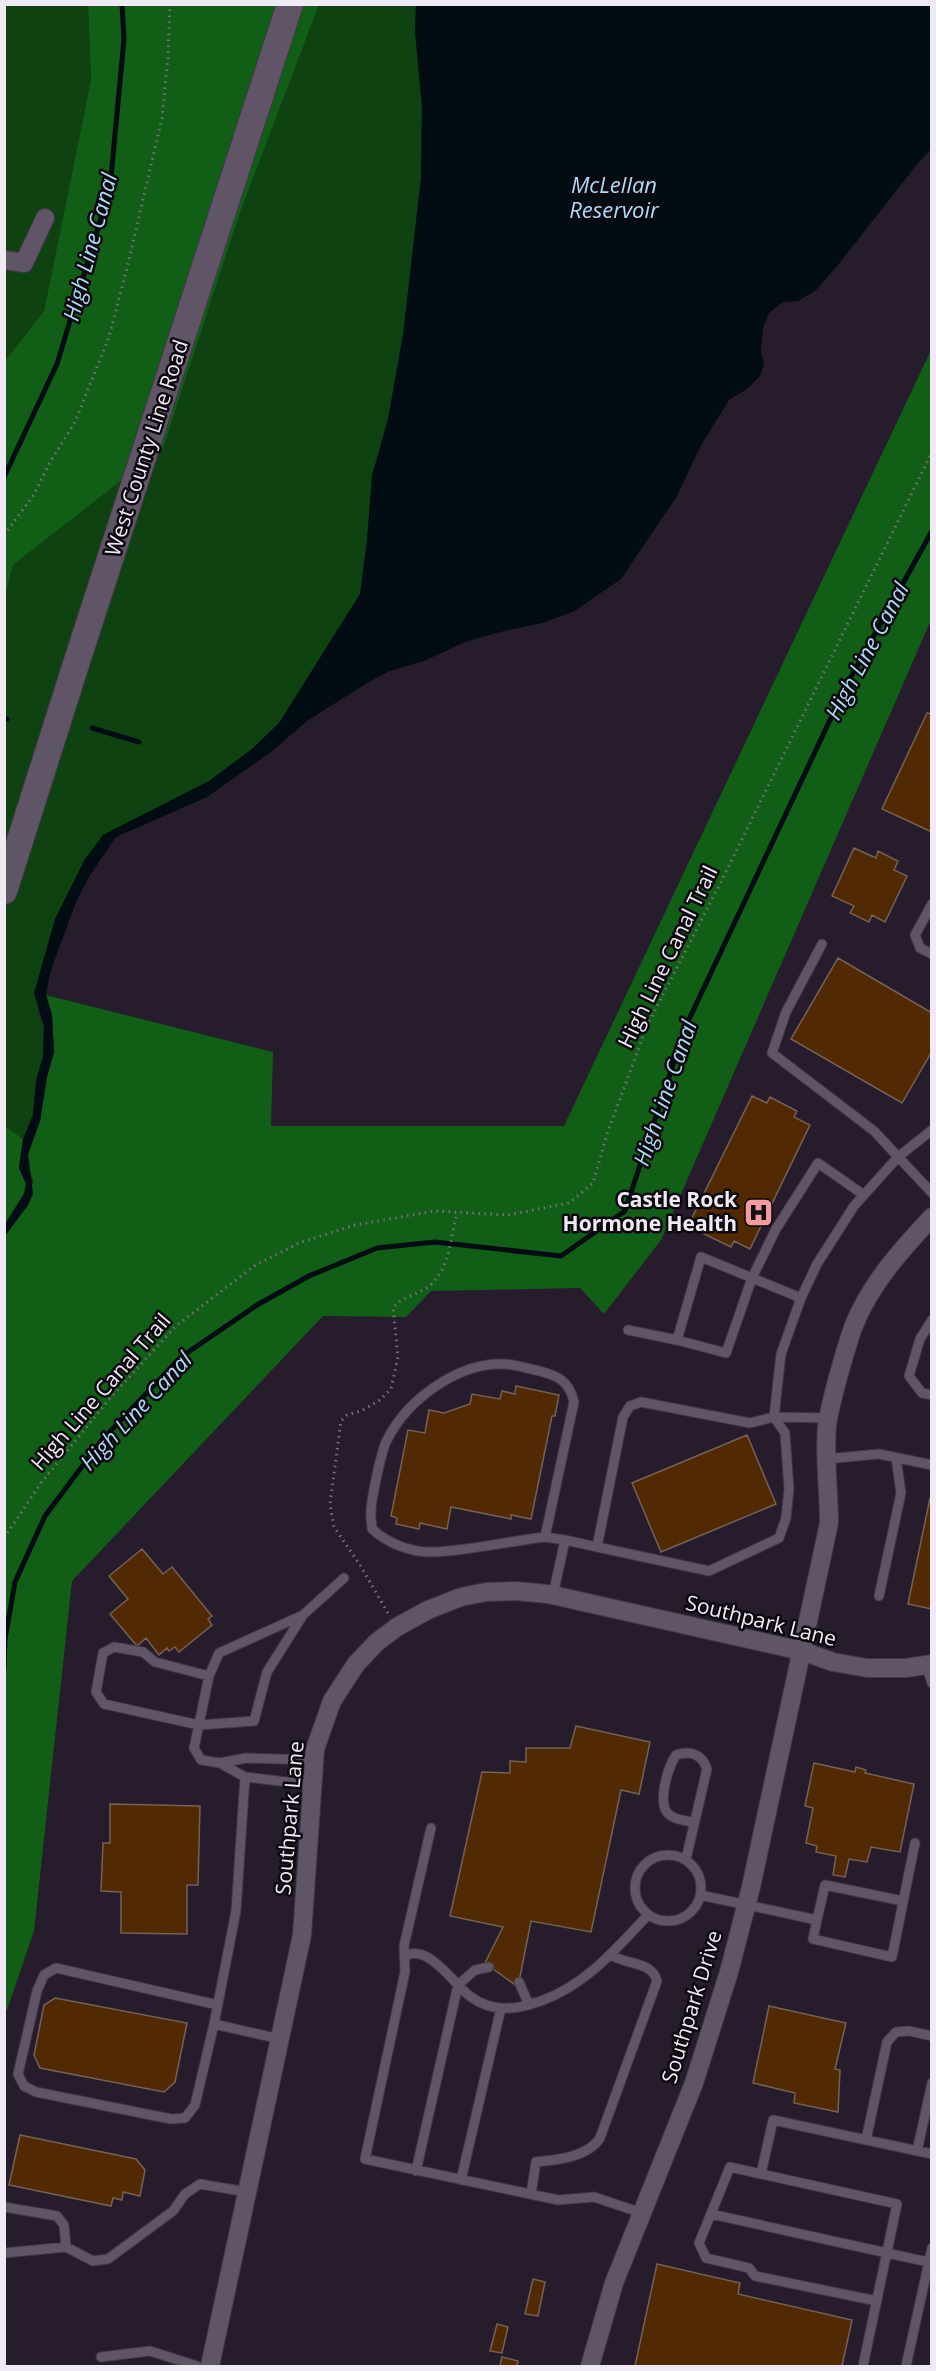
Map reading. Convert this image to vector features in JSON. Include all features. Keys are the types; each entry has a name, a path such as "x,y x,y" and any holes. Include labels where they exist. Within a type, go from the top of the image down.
{"main road":[{"name":"West County Line Road","path":"4,891 290,4"}],"street":[{"path":"4,261 24,264 45,218"},
{"name":"Southpark Drive","path":"590,2367 614,2283 694,2083 729,1972 746,1906 829,1522 826,1459 828,1418 843,1358 855,1323 884,1273 932,1217"},
{"name":"Southpark Lane","path":"210,2367 302,1935 315,1749 332,1701 356,1664 377,1642 397,1627 428,1610 461,1597 515,1591 553,1595 802,1651 833,1662 867,1668 906,1668 929,1665"}],"lane":[{"path":"932,904 915,935 920,948 932,954"},
{"path":"822,945 786,1012 772,1053 874,1131 932,1193"},
{"path":"545,1537 574,1402 571,1389 551,1374 505,1364 491,1364 444,1380 425,1394 401,1419 386,1441 371,1511 372,1529 381,1537 397,1545 431,1552 545,1537 709,1571 779,1538 786,1518 789,1489 785,1433 774,1417 781,1354 801,1298 817,1264 854,1206 898,1156 932,1130"},
{"path":"628,1330 726,1353 752,1278 776,1229 818,1163 864,1195"},
{"path":"677,1340 701,1257 801,1298"},
{"path":"932,1320 920,1339 909,1376 922,1393 932,1395"},
{"path":"597,1547 623,1418 630,1406 642,1402 750,1423 774,1417 828,1418"},
{"path":"826,1459 879,1454 932,1465"},
{"path":"879,1596 901,1493 896,1458"},
{"path":"553,1595 565,1540"},
{"path":"209,1676 155,1662 142,1652 114,1647 103,1653 96,1692 104,1704 199,1725 254,1721 267,1672 303,1615 344,1578"},
{"path":"303,1615 219,1653 209,1676 194,1748 201,1760 220,1763 246,1758 314,1760"},
{"path":"929,1665 932,1683"},
{"path":"686,1859 707,1769 705,1761 695,1754 686,1752 676,1755 671,1762 662,1801 664,1809 671,1816 694,1822"},
{"path":"220,1763 245,1777 312,1785"},
{"path":"218,2005 56,1968 44,1975 37,1990 18,2074 24,2086 36,2092 171,2119 184,2118 195,2105 214,2024 218,2005 236,1911 245,1777"},
{"path":"431,1828 404,1946 405,1972 365,2159 558,2200 594,2197 642,2213"},
{"path":"903,1901 825,1885 813,1939 892,1957 915,1844"},
{"path":"663,1854 675,1855 686,1859 699,1875 700,1895 689,1914 679,1919 657,1920 640,1907 635,1896 634,1885 637,1874 644,1864 663,1854"},
{"path":"700,1895 817,1920"},
{"path":"405,1956 410,1953 424,1955 481,2004 512,2008 529,2005 560,1994 586,1977 648,1915"},
{"path":"531,2194 536,2162 555,2160 589,2149 600,2138 657,1981 655,1973 649,1968 616,1959 610,1955"},
{"path":"416,2171 458,1985 475,1970 489,1967"},
{"path":"519,1982 529,2005"},
{"path":"461,2180 501,2008"},
{"path":"214,2024 280,2039"},
{"path":"866,2140 887,2042 896,2032 909,2031 932,2036"},
{"path":"917,2151 932,2083"},
{"path":"761,2174 774,2120 932,2154"},
{"path":"863,2367 877,2301 897,2204 730,2167 699,2243 706,2258 748,2268 755,2276 877,2301"},
{"path":"4,2253 66,2247 93,2261 108,2259 172,2211 185,2194 200,2184 247,2192"},
{"path":"4,2207 57,2216 64,2225 66,2247"},
{"path":"711,2214 928,2262"},
{"path":"906,2367 932,2248"},
{"path":"100,2357 150,2351 197,2367"}],"path":[{"path":"4,535 27,506 75,422 109,337 162,118 170,4"},
{"name":"High Line Canal Trail","path":"4,1538 41,1483 111,1397 176,1326 254,1266 298,1243 355,1225 434,1211 508,1215 569,1203 593,1183 608,1131 647,1026 722,880 932,452"},
{"path":"449,1252 457,1212"}],"green space":[{"path":"5,5 88,5 91,80 44,311 5,361"},
{"path":"88,5 319,5 241,210 163,448 13,565 5,595 5,361 44,311 91,80"},
{"path":"319,5 416,5 415,31 422,106 421,178 403,335 388,419 372,476 360,594 280,723 252,749 209,781 103,835 55,919 38,1013 44,1026 43,1056 36,1081 33,1115 23,1139 5,1126 4,595 13,565 163,448 241,210"},
{"path":"931,350 931,620 661,1240 604,1314 580,1288 431,1291 406,1317 323,1316 72,1581 34,1931 5,2012 4,1236 28,1205 33,1181 28,1165 28,1154 40,1121 47,1077 54,1052 52,1015 46,995 273,1052 271,1126 564,1126"},
{"path":"5,1126 23,1139 19,1168 26,1184 24,1194 5,1224"}],"water":[{"name":"McLellan Reservoir","path":"416,5 931,5 931,149 815,291 798,301 783,302 769,313 763,328 761,350 764,365 760,376 747,389 729,400 700,447 677,496 621,579 573,612 542,623 465,642 424,661 390,671 307,721 271,752 207,797 116,837 90,875 76,902 50,973 46,995 52,1015 54,1052 47,1077 40,1121 28,1154 33,1194 28,1205 5,1236 5,1224 24,1194 26,1184 19,1168 23,1139 33,1115 36,1081 43,1056 44,1026 34,993 55,919 85,859 103,835 209,781 252,749 279,723 360,594 372,476 388,419 403,335 421,178 422,106 415,31"}],"building":[{"path":"927,713 932,714 932,832 882,809"},
{"path":"854,848 876,858 878,851 898,861 894,870 907,876 885,922 872,915 869,922 850,913 854,906 832,896"},
{"path":"838,958 932,1013 932,1051 902,1103 791,1039"},
{"path":"752,1096 767,1103 770,1097 797,1111 794,1117 810,1125 750,1249 734,1241 731,1247 704,1234 708,1228 691,1220"},
{"path":"516,1386 559,1395 555,1416 552,1416 531,1519 511,1515 511,1519 451,1507 447,1529 420,1523 419,1529 396,1524 397,1518 391,1516 408,1430 425,1433 429,1410 444,1413 470,1404 472,1394 500,1399 502,1391 515,1394"},
{"path":"747,1435 776,1504 661,1552 632,1483"},
{"path":"930,1498 932,1498 932,1609 908,1604"},
{"path":"142,1549 163,1574 172,1567 212,1616 208,1619 212,1625 179,1652 175,1647 169,1651 167,1648 159,1655 146,1638 137,1646 110,1614 128,1599 109,1576"},
{"path":"576,1726 650,1742 639,1794 621,1790 591,1932 531,1921 518,1987 485,1963 503,1927 450,1916 482,1772 510,1773 510,1761 526,1762 526,1748 570,1748"},
{"path":"814,1763 855,1772 856,1767 866,1770 865,1773 914,1784 900,1852 871,1847 867,1862 849,1859 845,1877 833,1875 836,1856 816,1852 817,1846 806,1843 813,1808 805,1806"},
{"path":"110,1804 200,1806 198,1885 187,1885 187,1934 121,1933 121,1892 101,1891 103,1843 110,1843"},
{"path":"55,1998 187,2023 175,2082 164,2092 40,2068 34,2055 44,2005"},
{"path":"769,2006 846,2023 835,2069 840,2070 838,2112 794,2103 795,2093 753,2083"},
{"path":"20,2135 136,2159 145,2170 140,2196 123,2192 122,2200 113,2198 111,2206 9,2185"},
{"path":"657,2264 740,2283 738,2294 852,2320 842,2366 635,2366"},
{"path":"533,2279 545,2282 538,2316 525,2314"},
{"path":"497,2324 508,2327 502,2353 490,2351"},
{"path":"502,2357 518,2361 517,2366 500,2366"}],"waterway":[{"name":"High Line Canal","path":"4,477 57,364 110,188 124,39 122,4"},
{"name":"High Line Canal","path":"4,1668 5,1639 15,1582 45,1516 101,1441 181,1357 257,1305 309,1276 377,1248 435,1242 561,1256 625,1211 685,1028 847,684 932,531"},
{"path":"92,728 139,742"}],"place":[{"name":"Castle Rock Hormone Health","path":"758,1212"}]}
